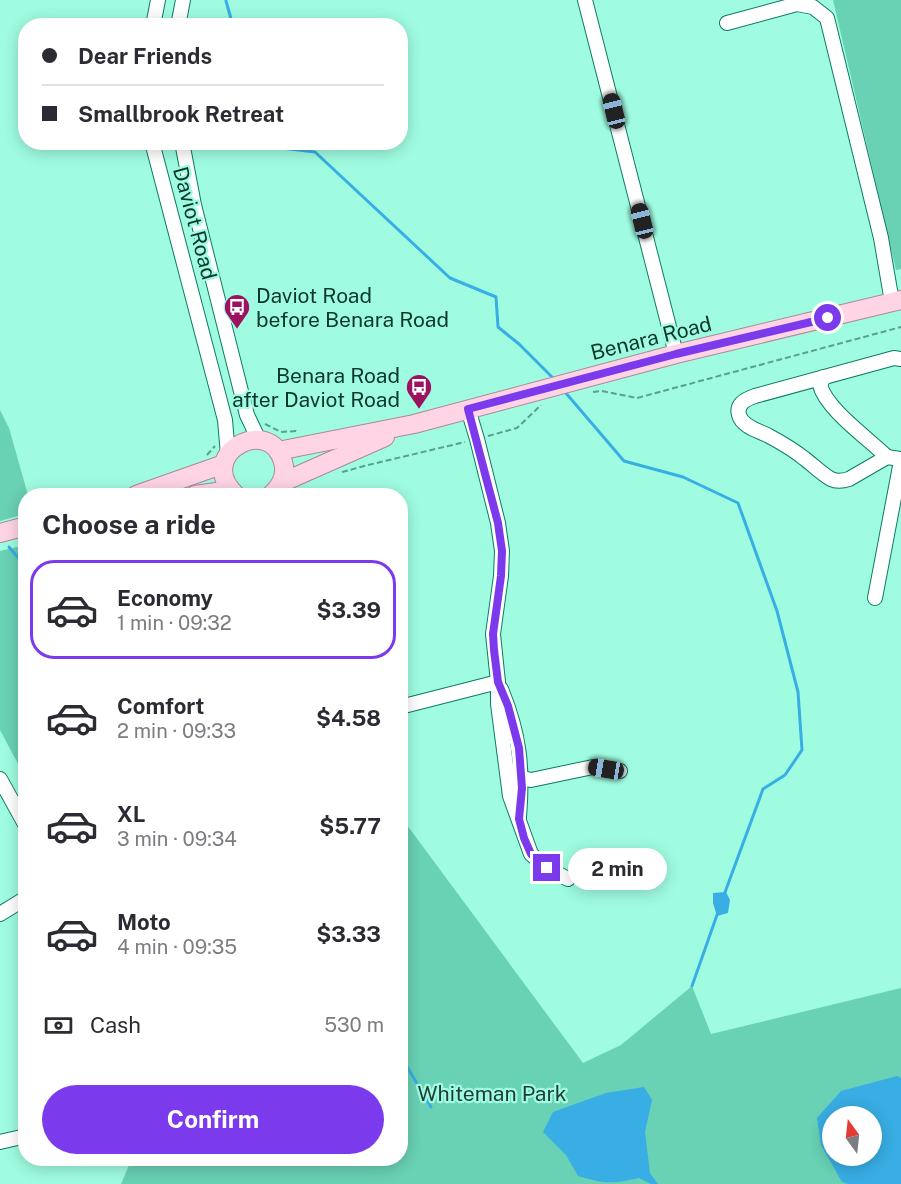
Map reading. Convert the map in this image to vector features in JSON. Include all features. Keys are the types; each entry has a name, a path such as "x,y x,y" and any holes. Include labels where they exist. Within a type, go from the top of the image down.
{"main road":[{"name":"Benara Road","path":"278,451 414,424 468,409 556,391 676,354 897,301"},
{"name":"Benara Road","path":"278,488 414,424"},
{"path":"231,488 226,482 224,473 226,459 233,448 250,440 266,442 278,451 282,458 284,475 277,488"},
{"path":"154,488 226,459"},
{"path":"0,533 18,528"}],"street":[{"path":"155,18 158,0"},
{"path":"180,18 183,0"},
{"path":"585,0 676,354"},
{"path":"728,23 797,4 813,7 826,18 897,301"},
{"name":"Daviot Road","path":"154,150 225,420 226,459"},
{"name":"Daviot Road","path":"184,150 194,205 244,404 259,440"},
{"path":"896,459 849,479 834,480 769,435 745,423 740,416 740,407 745,399 894,358 901,359"},
{"path":"824,377 820,385 821,389 832,405 853,428 896,459"},
{"path":"468,409 498,523 502,551 493,634 498,704 510,796 531,854 547,868 568,879"},
{"path":"875,598 896,459"},
{"path":"408,704 498,682"},
{"path":"498,682 508,706 519,748 521,778 519,819"},
{"path":"507,774 531,780 593,767 620,771"},
{"path":"0,779 18,812"},
{"path":"0,914 18,903"},
{"path":"0,1142 18,1138"}],"path":[{"path":"584,394 602,391 637,398 901,327"},
{"path":"340,473 517,428 556,391"}],"green space":[{"path":"833,0 901,0 901,269 896,270"},
{"path":"0,410 9,428 26,488 18,488 18,516 0,521"},
{"path":"18,547 18,764 0,730 0,551"},
{"name":"Whiteman Park","path":"408,826 583,1063 621,1045 692,986 711,1034 901,988 901,1184 121,1184 129,1166 408,1166"}],"water":[{"path":"726,892 730,900 728,913 717,916 713,893"},
{"path":"897,1076 901,1078 901,1184 842,1182 833,1166 882,1166 882,1106 828,1106 841,1091"},
{"path":"644,1087 652,1100 645,1132 650,1173 658,1184 651,1184 639,1178 608,1182 578,1176 566,1155 543,1132 553,1112 606,1093"},
{"path":"822,1112 822,1147 821,1145 817,1118"}],"waterway":[{"path":"226,1 231,18"},
{"path":"298,150 315,152 450,278 496,297 498,327 519,344 555,380"},
{"path":"565,392 624,461 683,477 738,503 777,611 798,692 802,750 785,775 763,789 724,895"},
{"path":"9,547 18,558"},
{"path":"692,986 718,912"},
{"path":"408,1068 431,1107"}],"place":[{"name":"Daviot Road before Benara Road","path":"237,330"},
{"name":"Benara Road after Daviot Road","path":"419,410"}],"route":[{"path":"547,868 531,854 519,819 522,788 519,748 508,706 498,682 494,650 493,634 502,551 498,523 468,409 676,354 828,318"}]}
